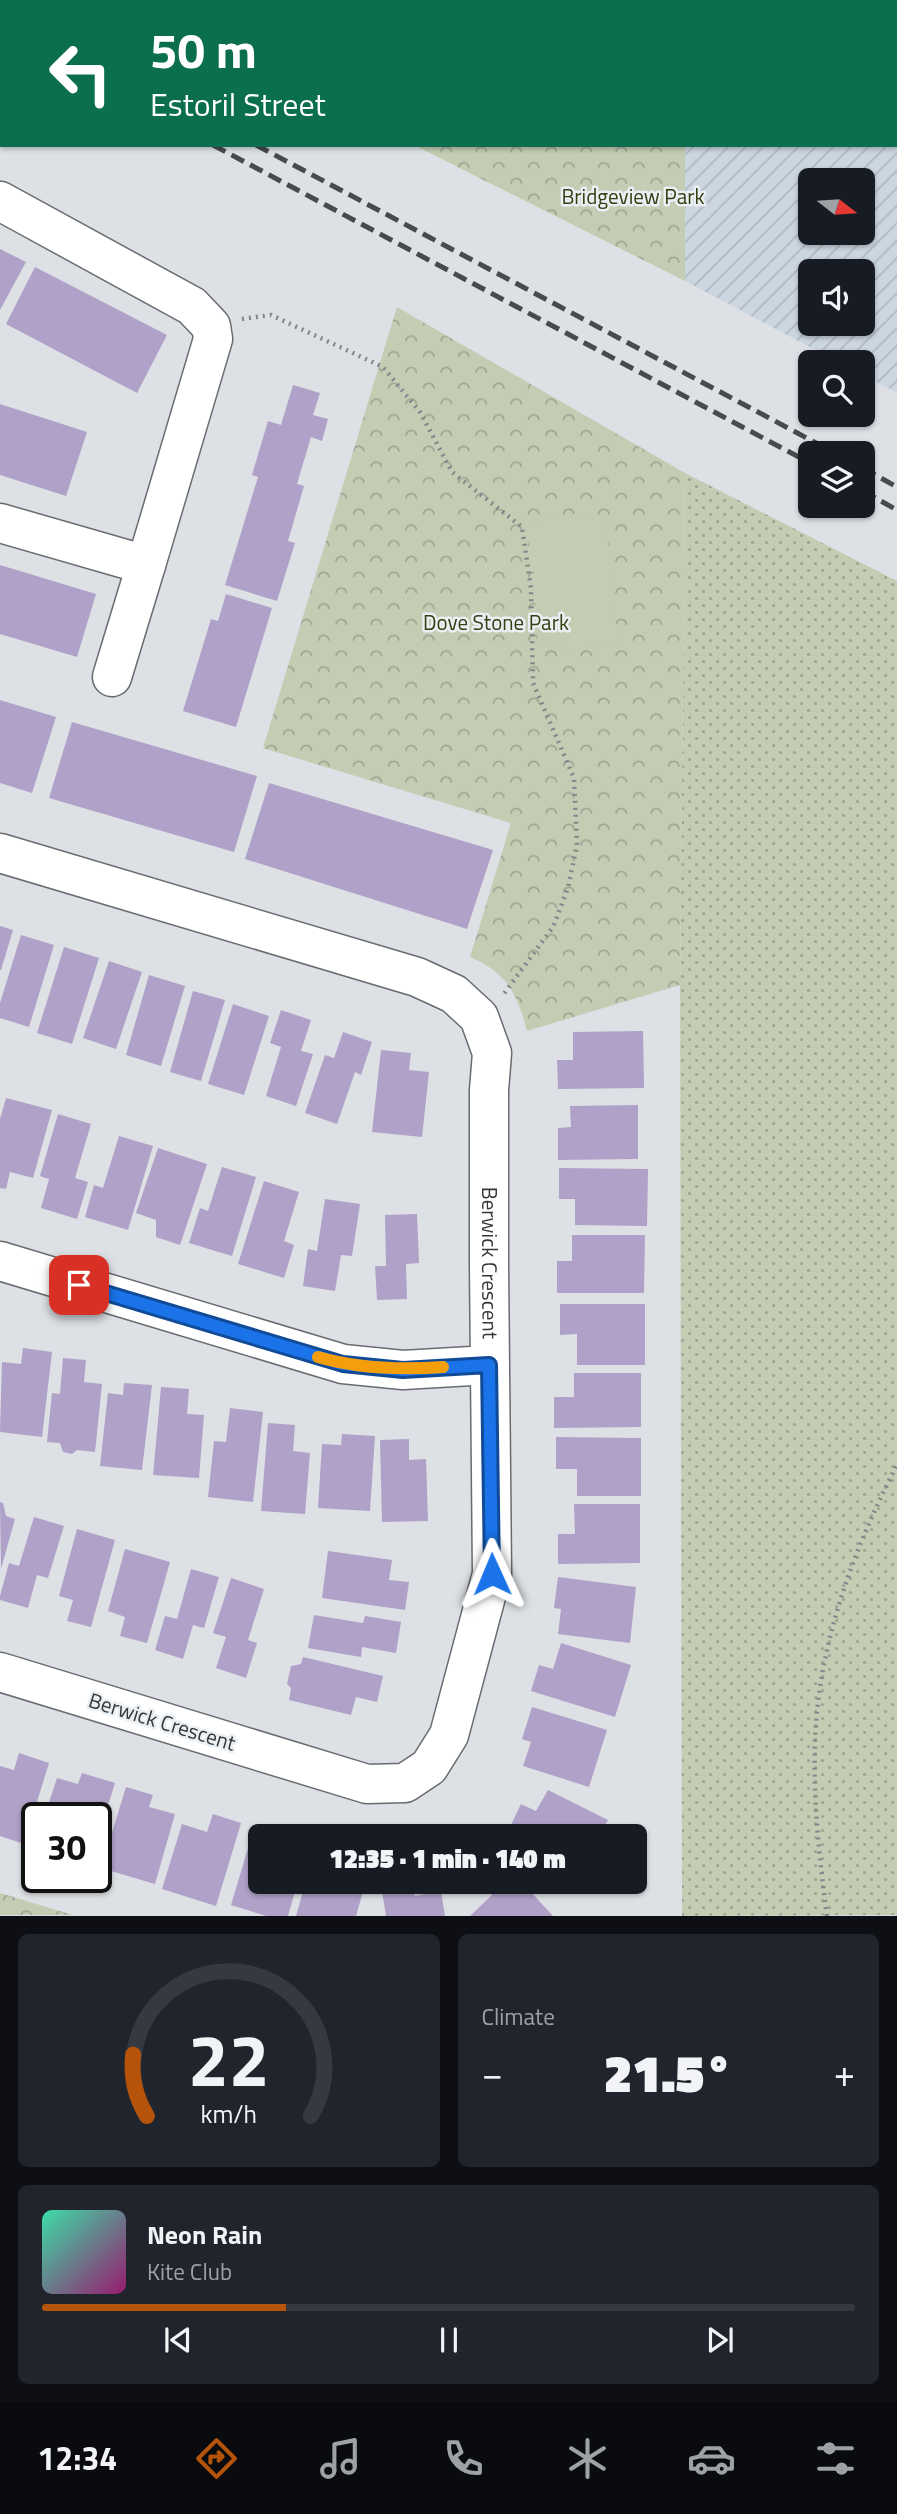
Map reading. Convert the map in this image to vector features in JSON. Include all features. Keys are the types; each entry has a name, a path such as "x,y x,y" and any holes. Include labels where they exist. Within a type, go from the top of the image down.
{"street":[{"path":"0,201 192,306 211,326 213,339 210,351 112,677"},
{"path":"0,523 146,565"},
{"name":"Berwick Crescent","path":"0,853 417,977 454,994 479,1017 492,1053 489,1104 492,1574 449,1735 429,1767 405,1783 367,1784 0,1672"},
{"path":"0,1261 343,1364 403,1370 489,1365"}],"path":[{"path":"211,326 271,314 383,367 420,412 452,472 522,527 531,588 533,683 574,778 577,845 568,888 553,927 506,992 479,1017"},
{"path":"827,1916 816,1834 815,1738 826,1654 848,1573 897,1465"}],"shaded area":[{"path":"685,147 897,147 897,393 875,381 875,350 815,350 685,281"}],"green space":[{"name":"Bridgeview Park","path":"418,147 685,147 685,281"},
{"name":"Dove Stone Park","path":"397,307 685,473 680,985 527,1031 509,986 493,970 470,957 511,823 263,748"},
{"path":"685,473 897,581 897,1915 682,1916 680,985"},
{"path":"579,513 606,518 618,641 598,647 568,649 538,642 533,563 525,524"},
{"path":"0,1893 73,1915 0,1915"}],"building":[{"path":"0,249 26,262 0,310"},
{"path":"35,267 167,335 137,393 6,324"},
{"path":"293,385 320,393 313,415 328,419 322,441 311,437 297,484 304,486 288,541 295,543 277,601 225,585 258,477 252,475 268,421 281,425"},
{"path":"0,404 87,432 66,496 0,475"},
{"path":"0,565 96,594 77,657 0,634"},
{"path":"226,594 272,608 236,727 183,711 211,619 218,621"},
{"path":"0,700 56,717 32,793 0,783"},
{"path":"72,722 257,776 234,852 49,798"},
{"path":"269,783 493,850 467,929 245,859"},
{"path":"0,926 13,930 1,970 0,970"},
{"path":"21,935 54,945 29,1027 0,1018 0,1003"},
{"path":"64,947 99,958 72,1044 37,1033"},
{"path":"109,961 142,972 116,1049 83,1038"},
{"path":"149,975 185,986 161,1066 126,1055"},
{"path":"193,991 225,1000 201,1081 170,1072"},
{"path":"233,1004 269,1016 244,1095 208,1084"},
{"path":"281,1010 311,1020 301,1051 313,1054 296,1106 266,1096 281,1047 270,1043"},
{"path":"643,1031 644,1088 558,1089 557,1060 573,1060 573,1032"},
{"path":"343,1032 372,1042 361,1075 355,1072 337,1124 305,1113 325,1055 334,1058"},
{"path":"381,1050 411,1053 409,1070 429,1072 422,1137 372,1132"},
{"path":"6,1098 52,1110 33,1178 10,1172 6,1189 0,1188 0,1119"},
{"path":"638,1105 638,1159 558,1160 558,1128 571,1127 570,1106"},
{"path":"58,1114 91,1124 75,1178 88,1182 77,1219 41,1208 49,1179 40,1176"},
{"path":"119,1136 153,1146 128,1230 85,1217 94,1185 103,1188"},
{"path":"158,1148 207,1164 180,1245 156,1237 156,1220 136,1213"},
{"path":"222,1167 256,1177 232,1256 189,1243 200,1208 208,1211"},
{"path":"559,1168 648,1169 647,1226 575,1225 575,1199 559,1199"},
{"path":"264,1181 299,1192 284,1241 294,1245 284,1278 238,1264"},
{"path":"325,1199 360,1204 352,1256 341,1255 335,1291 303,1286 308,1249 317,1251"},
{"path":"417,1214 419,1263 406,1264 407,1299 377,1300 375,1266 386,1266 385,1215"},
{"path":"572,1235 645,1235 644,1293 557,1293 557,1261 572,1261"},
{"path":"560,1304 645,1304 645,1365 577,1365 577,1334 560,1335"},
{"path":"23,1348 52,1352 42,1437 0,1432 2,1362 21,1364"},
{"path":"63,1358 86,1360 84,1382 102,1384 95,1452 77,1450 72,1454 63,1452 60,1443 47,1442 52,1393 60,1394"},
{"path":"574,1373 641,1373 641,1427 554,1428 554,1397 574,1397"},
{"path":"124,1383 152,1385 142,1470 100,1466 108,1393 123,1395"},
{"path":"161,1387 189,1389 187,1414 204,1415 199,1478 153,1475"},
{"path":"230,1408 263,1412 253,1502 208,1497 214,1441 226,1442"},
{"path":"268,1423 295,1425 293,1451 310,1453 305,1514 261,1511"},
{"path":"342,1434 375,1436 370,1511 318,1508 322,1444 341,1445"},
{"path":"556,1437 641,1438 641,1496 577,1496 577,1469 556,1469"},
{"path":"409,1439 409,1460 426,1459 428,1521 382,1522 380,1440"},
{"path":"0,1502 3,1503 6,1516 15,1519 1,1569"},
{"path":"574,1504 640,1504 640,1563 558,1564 558,1534 575,1534"},
{"path":"34,1517 64,1526 48,1578 37,1575 28,1608 0,1600 0,1596 9,1563 19,1566"},
{"path":"77,1529 115,1540 91,1627 67,1621 73,1600 59,1596"},
{"path":"125,1549 170,1562 147,1643 120,1636 125,1617 108,1611"},
{"path":"328,1551 392,1560 389,1580 409,1582 405,1610 322,1598"},
{"path":"191,1569 219,1577 204,1628 193,1625 183,1659 155,1650 165,1616 177,1619"},
{"path":"558,1577 636,1587 630,1643 558,1634 561,1609 554,1608"},
{"path":"231,1578 264,1589 248,1640 257,1643 246,1678 216,1668 226,1637 213,1633"},
{"path":"314,1615 363,1623 365,1616 401,1622 396,1653 362,1647 361,1657 308,1648"},
{"path":"561,1643 631,1665 615,1717 531,1691 539,1665 553,1669"},
{"path":"303,1657 383,1676 377,1702 356,1697 351,1715 289,1700 291,1688 287,1684 291,1666 301,1664"},
{"path":"532,1707 607,1730 589,1787 523,1766 531,1742 522,1739"},
{"path":"19,1753 49,1763 37,1802 21,1802 21,1843 0,1836 0,1766 14,1770"},
{"path":"82,1773 115,1783 109,1802 49,1802 57,1778 78,1784"},
{"path":"126,1787 153,1795 149,1807 175,1814 155,1884 112,1871 112,1832"},
{"path":"548,1790 608,1820 606,1824 511,1824 521,1804 536,1811"},
{"path":"213,1814 241,1823 216,1906 162,1889 182,1824 207,1832"},
{"path":"248,1848 248,1894 294,1894 288,1916 266,1916 231,1905"},
{"path":"302,1894 362,1894 356,1916 296,1916"},
{"path":"382,1894 441,1894 445,1916 386,1916"},
{"path":"533,1894 553,1916 470,1916 492,1895"}],"railway":[{"path":"217,147 798,457"},
{"path":"260,147 812,441"},
{"path":"875,475 897,487"},
{"path":"875,498 897,510"}],"slow traffic":[{"path":"318,1357 343,1364 403,1370 443,1367"}],"route":[{"path":"79,1285 343,1364 403,1370 489,1365 492,1574"}]}
